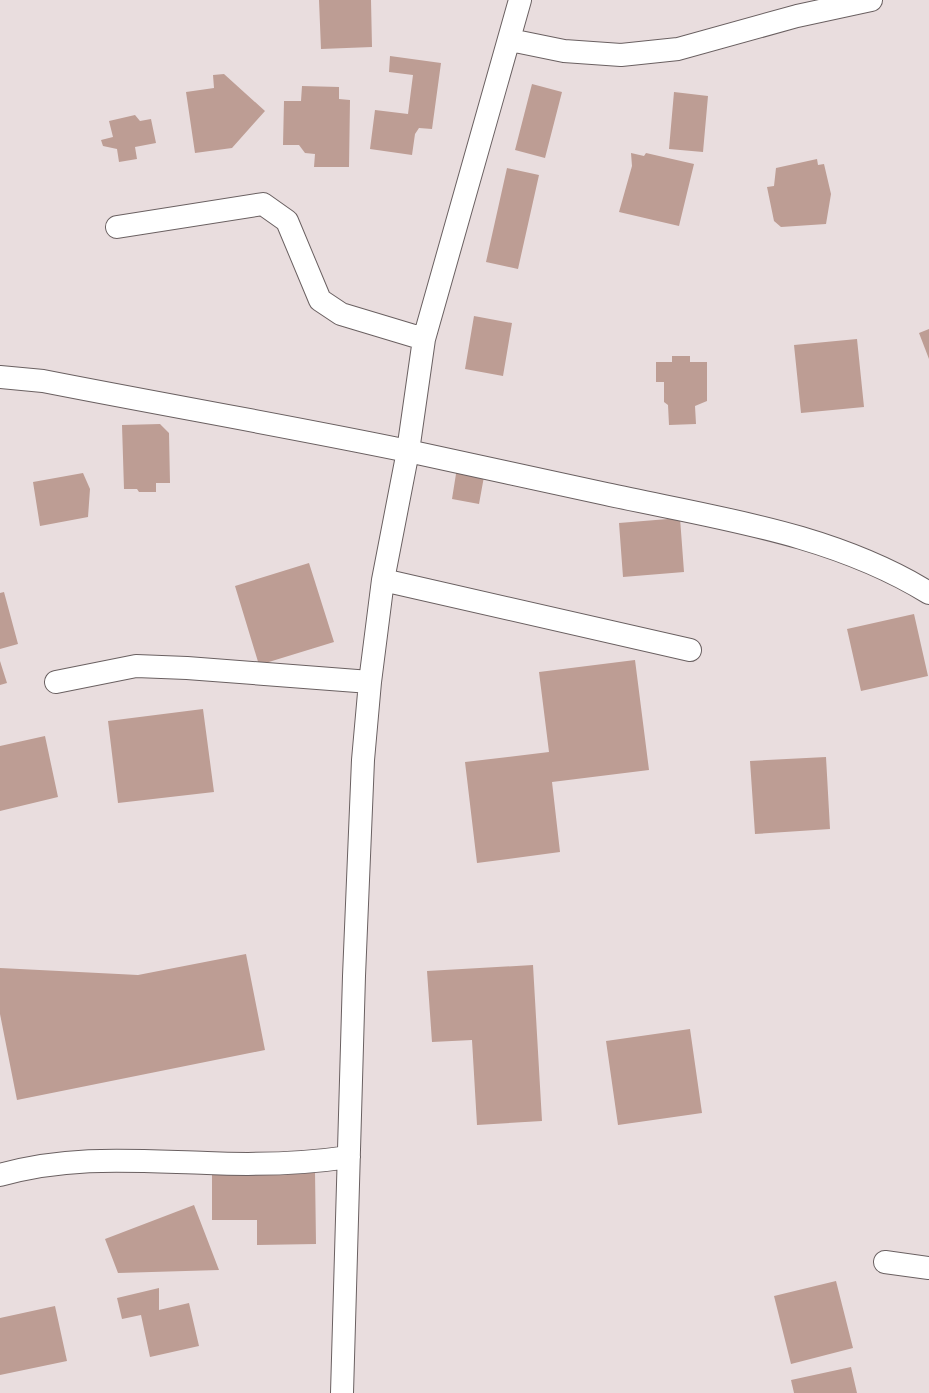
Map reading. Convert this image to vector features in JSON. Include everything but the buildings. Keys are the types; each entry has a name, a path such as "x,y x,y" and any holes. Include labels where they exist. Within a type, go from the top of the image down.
{"street":[{"path":"342,1393 358,849 363,760 370,682 383,580 408,451 424,339 510,40 520,0"},
{"path":"510,40 564,51 621,55 678,49 797,16 871,0"},
{"path":"117,227 264,204 287,221 320,300 341,314 424,339"},
{"path":"0,377 43,381 408,451 688,510 770,530 853,554 901,576 929,593"},
{"path":"383,580 690,650"},
{"path":"56,682 136,666 187,668 370,682"},
{"path":"0,1176 25,1168 79,1160 137,1160 208,1163 312,1162 349,1156"},
{"path":"885,1262 929,1268"}]}
